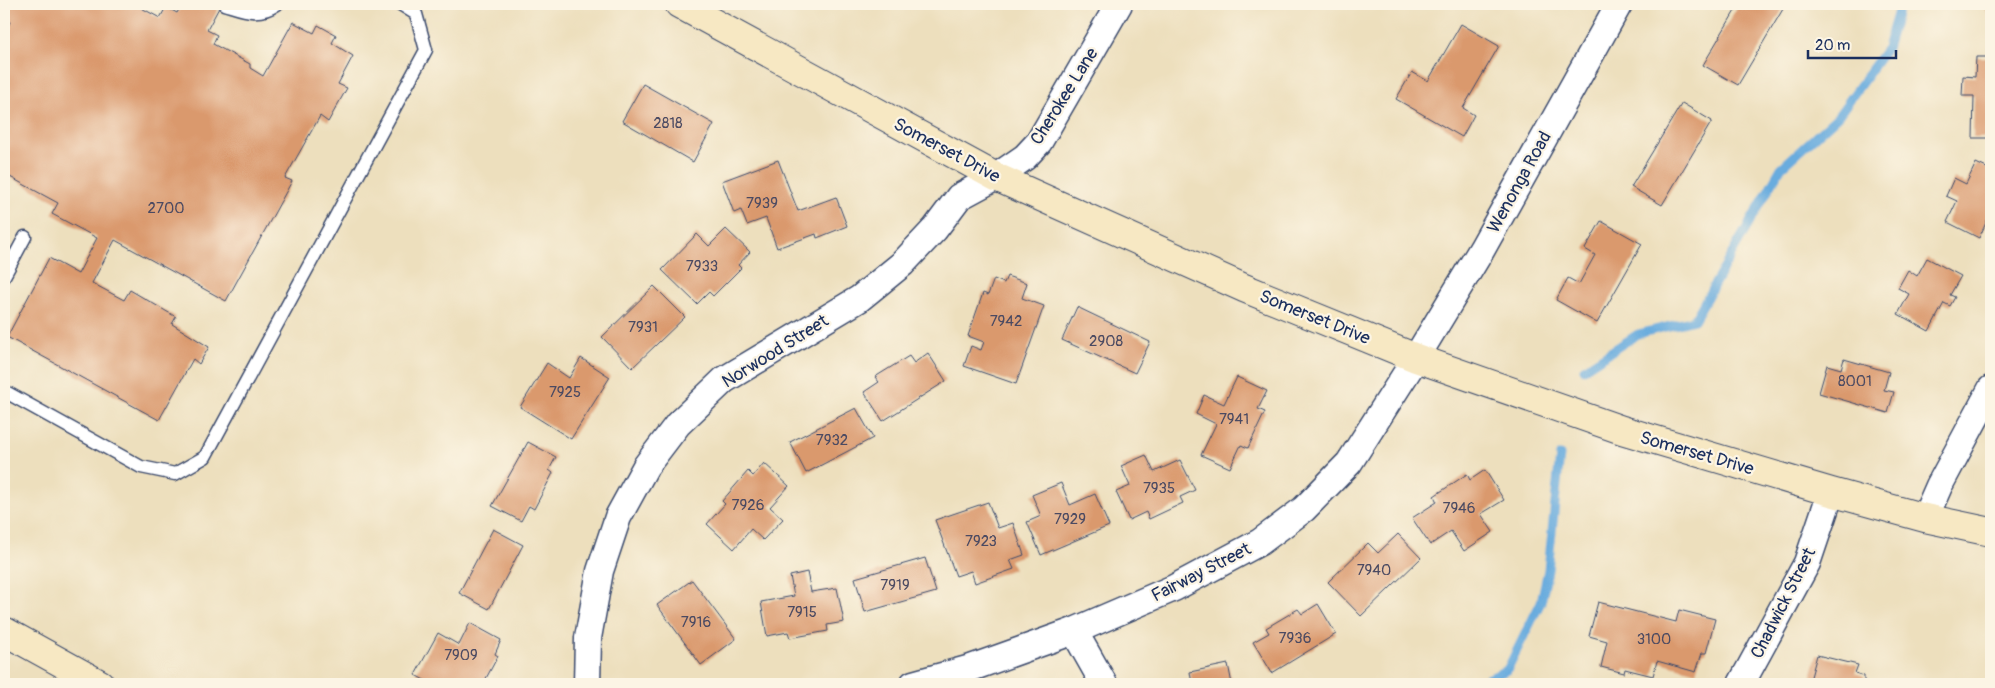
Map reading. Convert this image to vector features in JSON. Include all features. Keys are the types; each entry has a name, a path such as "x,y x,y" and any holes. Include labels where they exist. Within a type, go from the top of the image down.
{"street":[{"name":"Somerset Drive","path":"679,4 996,177 1244,288 1416,358 1622,430 1924,518 1991,532"},
{"name":"Cherokee Lane","path":"996,177 1025,157 1039,142 1120,4"},
{"name":"Wenonga Road","path":"1416,358 1482,248 1619,4"},
{"name":"Norwood Street","path":"587,684 588,638 600,571 618,517 646,466 678,424 724,380 859,299 902,264 935,229 959,198 996,177"},
{"name":"Fairway Street","path":"913,684 972,668 1074,631 1174,588 1260,542 1304,509 1349,463 1416,358"},
{"path":"1924,518 1991,389"},
{"name":"Chadwick Street","path":"1741,684 1807,563 1830,492"},
{"path":"4,631 100,684"},
{"path":"1074,631 1104,684"}],"lane":[{"path":"224,4 251,13 268,10 277,4"},
{"path":"4,391 141,467 175,474 205,457 426,50 416,14 400,4"},
{"path":"4,276 25,237"}],"building":[{"path":"9,4 134,4 160,18 166,7 177,13 182,4 221,4 207,30 217,35 213,44 250,64 250,68 263,76 293,22 314,33 318,25 336,35 332,43 353,56 338,84 347,88 328,122 320,116 285,178 292,181 226,301 115,240 92,283 124,300 130,290 176,317 172,324 209,347 199,364 193,359 159,420 7,337 49,258 78,274 97,238 52,214 58,203 10,177 4,189 4,34 10,22 4,18 4,14"},
{"path":"1739,4 1786,4 1738,85 1703,65"},
{"path":"1981,4 1991,4 1991,16"},
{"path":"1461,24 1499,46 1463,108 1474,115 1462,137 1396,99 1412,72 1428,81"},
{"path":"1976,57 1991,57 1991,138 1973,138 1974,96 1962,96 1963,76 1975,77"},
{"path":"643,84 714,124 693,162 622,121"},
{"path":"1682,103 1712,121 1662,205 1631,187"},
{"path":"778,160 798,211 836,197 847,226 817,238 816,234 777,248 766,218 747,225 741,210 734,213 722,181"},
{"path":"1976,163 1991,170 1991,212 1979,238 1947,222 1957,201 1946,196 1954,178 1966,184"},
{"path":"1601,221 1642,244 1597,323 1556,300 1568,278 1579,284 1595,255 1585,249"},
{"path":"726,229 750,252 738,265 741,268 713,296 709,292 697,304 662,270 697,234 709,246"},
{"path":"1927,258 1961,276 1950,295 1955,297 1950,306 1944,303 1929,331 1898,314 1909,294 1898,288 1908,270 1917,276"},
{"path":"1007,276 1027,283 1022,298 1044,306 1016,384 964,366 971,346 981,350 984,342 968,336 983,293 988,295 994,279 1004,283"},
{"path":"654,286 685,317 632,368 602,337"},
{"path":"1077,307 1150,342 1135,373 1062,340"},
{"path":"928,353 946,381 883,421 864,392 879,382 875,377 909,356 914,363"},
{"path":"581,358 610,377 571,439 520,407 547,363 569,378"},
{"path":"1844,359 1889,372 1884,390 1894,392 1888,413 1819,393 1827,365 1841,369"},
{"path":"1237,377 1267,391 1258,409 1265,412 1248,448 1241,445 1230,468 1201,455 1216,424 1196,414 1204,395 1224,404"},
{"path":"856,408 873,438 806,473 790,442"},
{"path":"528,442 556,457 549,470 553,473 534,509 529,506 521,521 492,506"},
{"path":"1146,455 1154,472 1180,460 1195,490 1180,497 1183,503 1149,519 1146,512 1129,520 1116,492 1130,486 1121,466"},
{"path":"764,463 789,486 770,507 783,519 763,540 751,529 734,549 707,524 725,504 722,501 748,471 753,476"},
{"path":"1485,470 1504,500 1481,514 1493,532 1464,551 1451,531 1430,545 1412,518 1437,502 1434,496 1467,474 1470,480"},
{"path":"1061,483 1070,505 1095,494 1109,526 1041,555 1027,522 1041,516 1032,495"},
{"path":"988,502 998,528 1013,523 1024,555 1010,560 1014,569 975,583 971,571 956,576 935,520"},
{"path":"493,529 523,545 489,609 459,593"},
{"path":"1398,534 1421,558 1361,616 1328,582 1368,543 1378,553"},
{"path":"925,558 936,592 865,612 855,578"},
{"path":"807,572 811,592 837,588 844,622 827,625 828,631 790,638 788,632 767,636 761,602 794,596 790,576"},
{"path":"692,580 736,639 701,665 657,605"},
{"path":"1598,602 1676,622 1679,610 1715,619 1706,653 1702,653 1696,672 1657,661 1653,676 1625,669 1624,673 1601,667 1607,641 1589,636"},
{"path":"1318,604 1336,634 1272,673 1253,642 1269,633 1266,628 1298,609 1302,614"},
{"path":"470,623 501,640 495,654 498,656 483,684 432,684 415,675 438,633 459,645"},
{"path":"1817,655 1858,665 1855,673 1864,676 1864,682 1871,684 1809,684"},
{"path":"1228,664 1232,684 1192,684 1190,672"}],"waterway":[{"path":"1584,369 1638,334 1694,320 1781,168 1838,116 1887,48 1900,4"},
{"path":"1477,684 1507,670 1541,602 1548,570 1560,455"}]}
